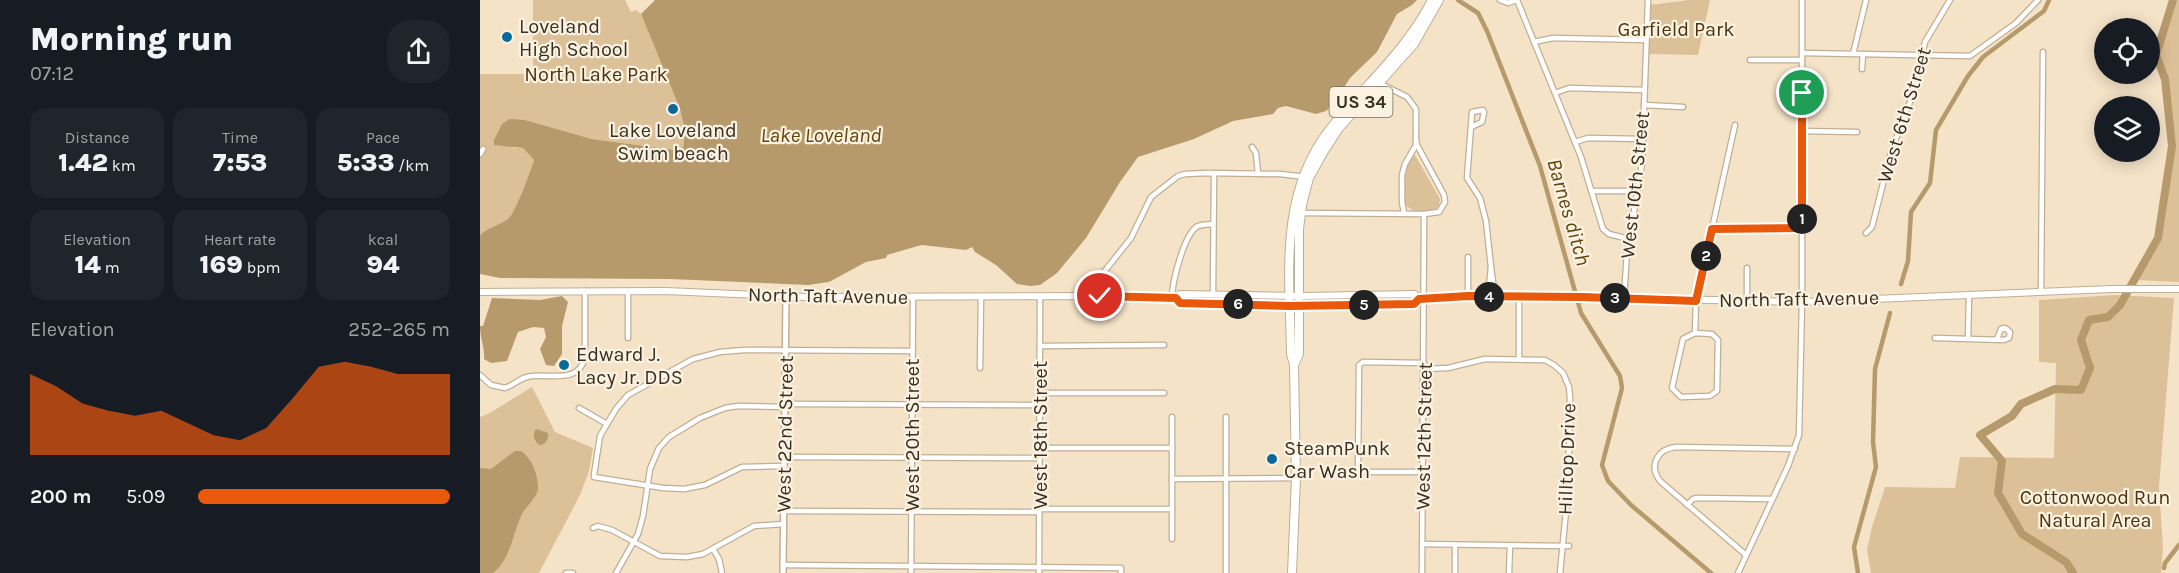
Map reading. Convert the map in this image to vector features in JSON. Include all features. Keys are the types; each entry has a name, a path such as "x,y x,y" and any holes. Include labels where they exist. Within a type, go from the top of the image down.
{"highway":[{"name":"US 34","path":"1375,81 1410,37 1432,0"},
{"name":"US 34","path":"1293,573 1296,478 1294,365 1299,354 1294,306 1298,244 1296,213 1305,177 1313,154 1330,129 1375,81 1414,45 1439,0"}],"main road":[{"name":"North Taft Avenue","path":"1174,298 1180,303 1294,306 1414,304 1422,299 1492,295 1802,302 2111,289 2179,289"},
{"name":"North Taft Avenue","path":"480,291 628,291 786,296 1174,298 1180,294 1415,294 1422,299"}],"street":[{"path":"1500,0 1508,3 1517,0 1575,142 1603,229 1609,234 1629,238"},
{"name":"West 10th Street","path":"1624,298 1629,238 1643,139 1648,0"},
{"path":"1738,573 1795,449 1800,427 1802,0"},
{"path":"1853,54 1866,0"},
{"name":"West 6th Street","path":"1866,233 1872,227 1928,35 1950,0"},
{"path":"1802,53 1966,57 1974,54 2025,16 2038,0"},
{"path":"1534,42 1553,38 1646,40"},
{"path":"2041,292 2043,52"},
{"path":"1862,69 1863,54"},
{"path":"1750,60 1802,60"},
{"path":"1375,81 1407,97 1415,106 1415,149 1405,164 1402,175 1404,213"},
{"path":"1555,93 1569,88 1644,90"},
{"path":"1644,105 1683,107"},
{"path":"1695,333 1696,301 1735,125"},
{"path":"1471,127 1467,178 1480,198 1486,221 1494,290 1492,295"},
{"path":"1802,131 1857,132"},
{"path":"1575,142 1588,138 1643,139"},
{"path":"1296,213 1424,214 1441,211 1445,199 1416,140"},
{"path":"1252,147 1256,153 1258,174"},
{"path":"1100,296 1104,272 1131,238 1151,197 1178,176 1191,173 1305,177"},
{"path":"1213,294 1214,174"},
{"path":"1592,191 1637,191"},
{"name":"West 12th Street","path":"1422,573 1424,214"},
{"path":"1174,298 1173,278 1192,233 1200,226 1213,224"},
{"path":"1712,229 1802,228"},
{"path":"1468,257 1468,296"},
{"path":"1747,268 1747,302"},
{"path":"480,375 491,385 505,388 525,378 563,377 577,371 585,356 585,291"},
{"path":"628,291 628,339"},
{"name":"West 22nd Street","path":"783,573 786,296"},
{"path":"1968,338 1969,296"},
{"name":"West 20th Street","path":"911,570 913,297"},
{"path":"980,368 981,297"},
{"name":"West 18th Street","path":"1039,570 1040,297"},
{"path":"1519,297 1519,359"},
{"path":"1695,333 1712,334 1718,340 1716,392 1710,396 1681,397 1672,388 1683,339 1695,333"},
{"path":"1935,338 1997,339"},
{"path":"1040,346 1164,345"},
{"path":"784,466 741,467 711,483 692,489 647,486 594,477 599,441 607,424 628,395 693,359 727,351 913,351"},
{"name":"Hilltop Drive","path":"1423,472 1358,472 1359,365 1363,362 1448,368 1480,359 1550,362 1563,373 1569,387 1568,490 1560,573"},
{"path":"1040,393 1164,393"},
{"path":"616,573 634,542 644,516 650,469 659,448 669,436 712,413 732,407 786,405 1040,405"},
{"path":"579,408 607,424"},
{"path":"1172,417 1173,539"},
{"path":"1226,417 1226,573"},
{"path":"1746,555 1658,479 1655,469 1656,460 1664,450 1676,447 1795,449"},
{"path":"1040,448 1172,448"},
{"path":"785,457 1039,458"},
{"path":"1172,479 1296,478"},
{"path":"1687,505 1694,499 1772,500"},
{"path":"783,511 1172,509"},
{"path":"593,528 602,526 663,557 695,556 713,549 754,526 783,524"},
{"path":"1422,544 1569,546"},
{"path":"1455,546 1455,573"},
{"path":"1509,573 1510,546"},
{"path":"713,549 722,573"},
{"path":"783,565 911,570 1121,571"},
{"path":"566,573 573,573"}],"green space":[{"name":"North Lake Park","path":"533,0 625,0 631,12 636,10 641,14 680,109 685,130 683,149 592,139 525,120 513,148 523,148 534,160 523,191 509,218 480,235 480,74 533,74"},
{"name":"Garfield Park","path":"1710,0 1698,55 1648,54 1650,5"},
{"path":"2177,0 2179,0 2179,282 2137,280 2159,243 2172,172 2172,116 2166,75 2160,62 2160,51"},
{"path":"1415,155 1440,199 1439,207 1430,211 1415,211 1404,202 1405,171"},
{"name":"Cottonwood Run Natural Area","path":"2115,295 2174,298 2159,487 2163,547 2161,573 1871,573 1867,549 1885,487 1955,488 1960,457 2054,458 2056,363 2039,362 2039,300"},
{"path":"532,387 555,432 593,448 589,471 580,495 539,573 480,573 480,417"}],"water":[{"name":"Lake Loveland","path":"655,0 1417,0 1397,14 1377,52 1350,78 1335,102 1326,111 1316,114 1286,106 1278,108 1273,114 1233,121 1194,139 1138,157 1086,238 1057,273 1040,285 1017,284 996,265 975,252 972,247 966,250 922,245 887,255 886,258 866,262 829,282 808,285 670,279 500,278 480,274 480,235 509,218 534,160 523,148 494,145 502,124 510,119 525,120 592,139 675,150 683,149 685,130 680,109 641,14"},
{"path":"562,296 568,302 562,326 562,354 554,366 546,365 540,349 546,337 544,328 533,327 518,332 507,361 491,363 484,359 480,326 483,326 492,298 540,300"},
{"path":"536,429 548,433 544,444 539,445 535,439"},
{"path":"515,451 521,451 531,462 538,488 521,516 504,561 493,573 480,573 480,468 491,469"}],"waterway":[{"name":"Barnes ditch","path":"1458,0 1478,13 1487,31 1540,166 1581,313 1620,376 1622,388 1602,465 1608,481 1631,505 1711,573"},
{"path":"1901,284 1908,261 1911,212 1930,183 1936,130 1968,76 1983,57 2044,11 2049,0"},
{"path":"2073,573 2066,562 2022,534 1998,493 2002,461 1980,435 2012,416 2021,404 2055,389 2081,390 2090,368 2081,340 2089,320 2108,317 2120,305 2158,238 2172,146 2165,79 2156,55 2173,0"},
{"path":"1858,573 1854,547 1876,467 1873,442 1875,369 1890,313"},
{"path":"2164,568 2165,563 2179,545"}],"place":[{"name":"Loveland High School","path":"507,37"},
{"name":"Lake Loveland Swim beach","path":"673,109"},
{"name":"Edward J. Lacy Jr. DDS","path":"564,365"},
{"name":"SteamPunk Car Wash","path":"1272,459"}],"route":[{"path":"1100,296 1176,298 1180,303 1290,306 1414,304 1419,299 1468,296 1653,298 1696,301 1712,229 1802,228 1802,93"}]}
